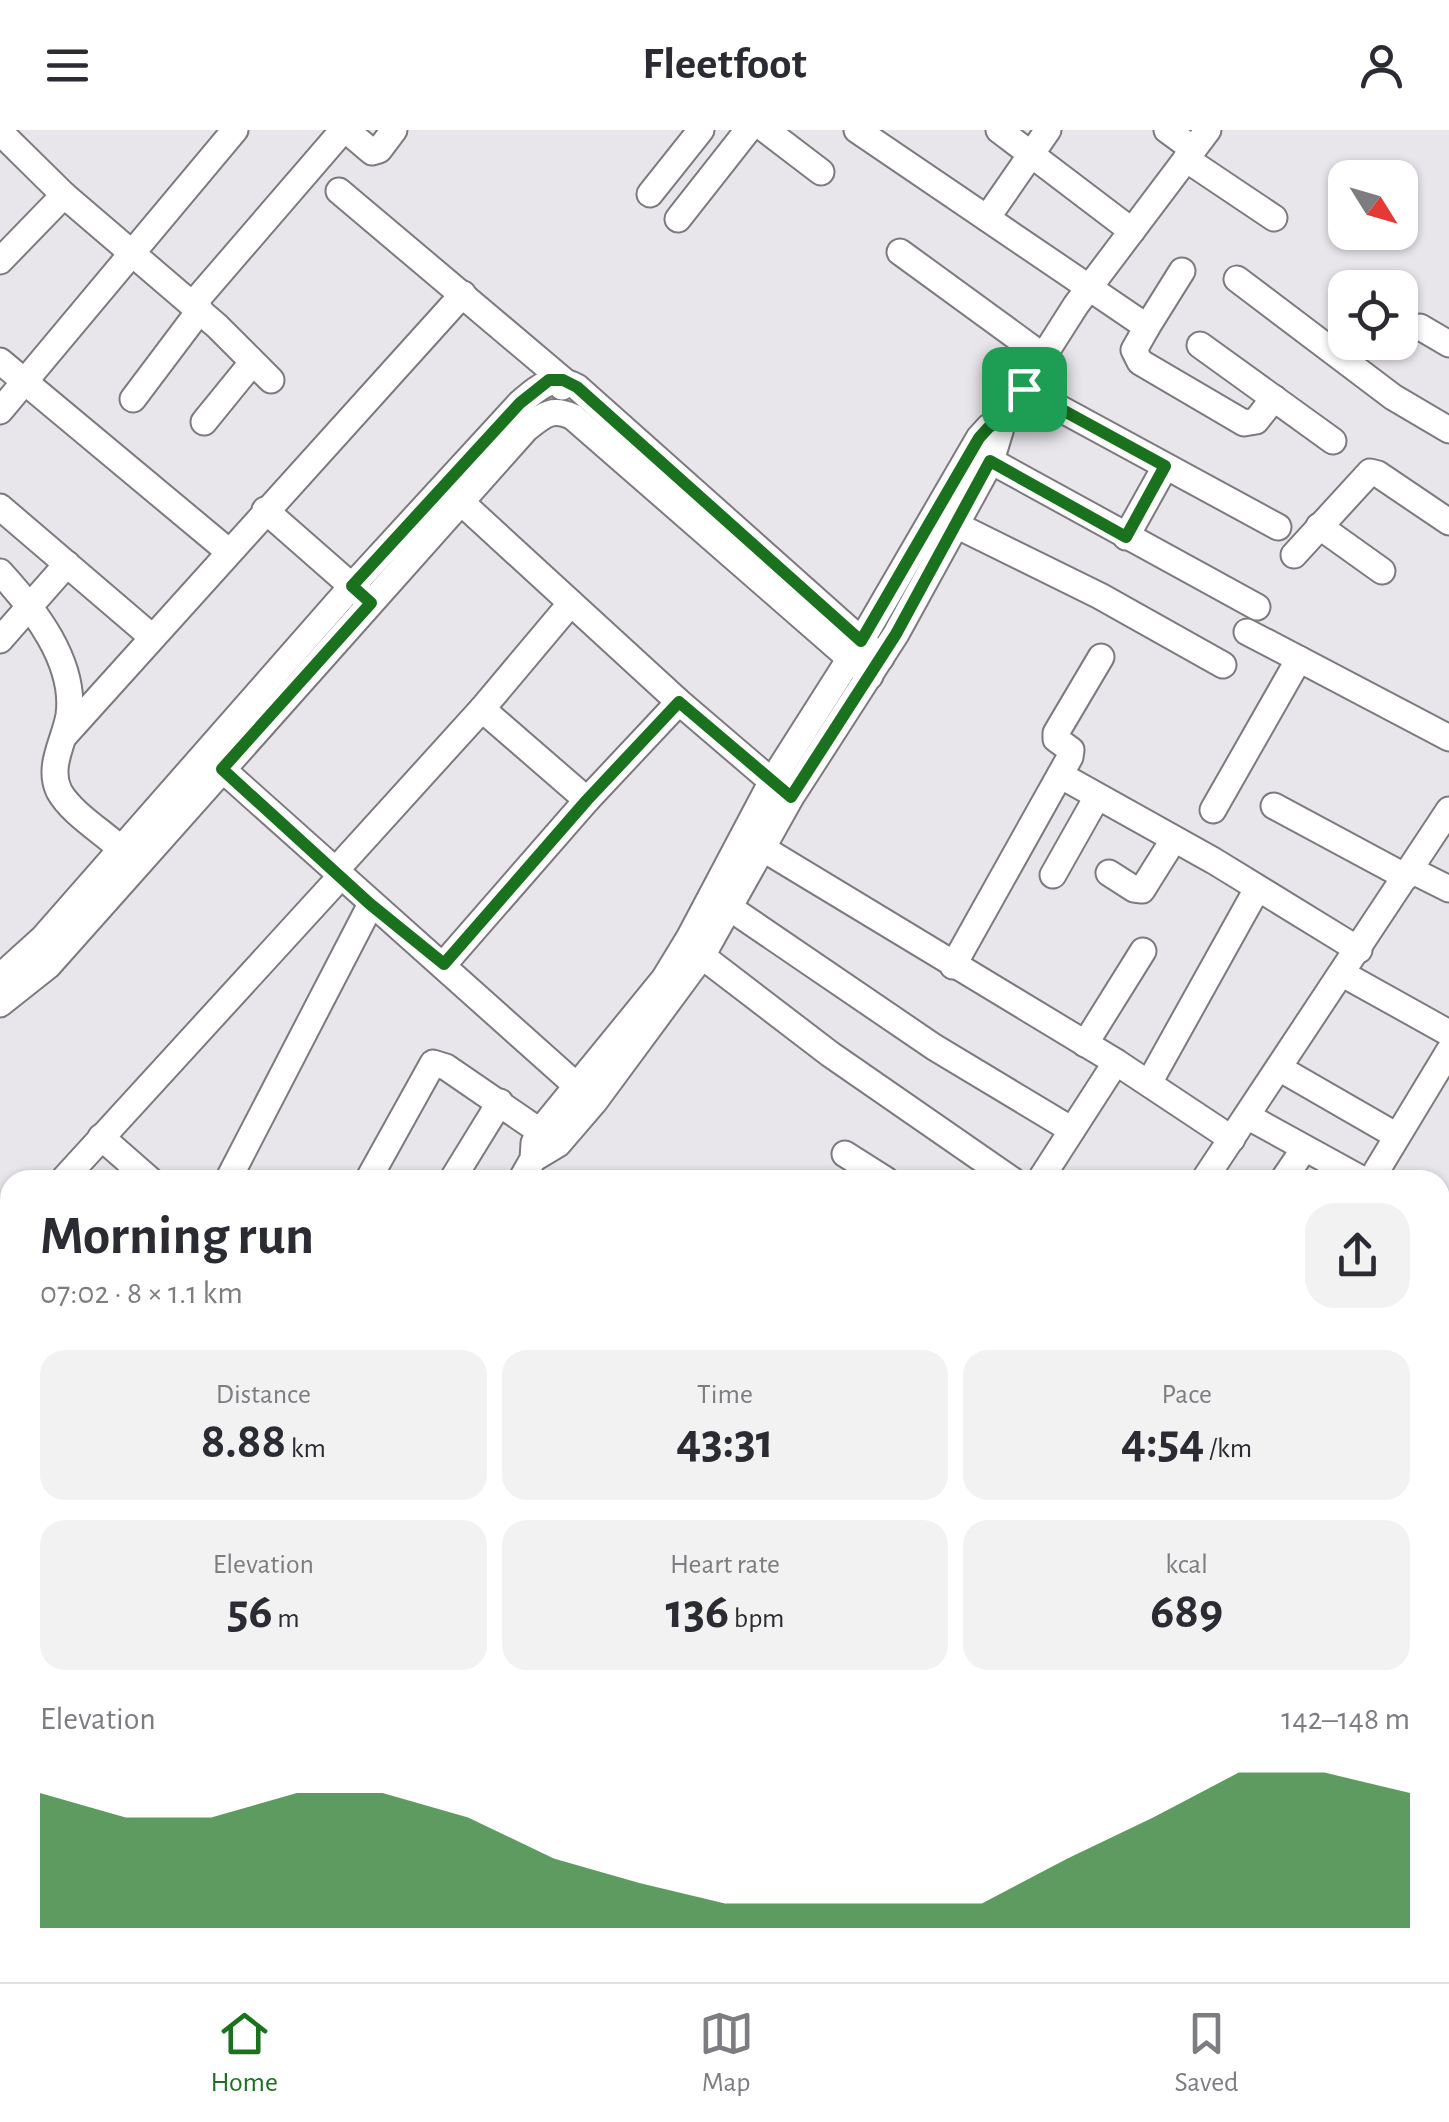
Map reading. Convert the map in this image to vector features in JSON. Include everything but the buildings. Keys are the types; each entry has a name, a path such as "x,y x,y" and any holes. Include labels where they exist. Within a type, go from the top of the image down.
{"street":[{"path":"133,400 196,307 344,130 372,152 379,150 394,130"},
{"path":"650,194 702,130"},
{"path":"678,219 748,130"},
{"path":"766,130 821,172"},
{"path":"857,130 1147,327"},
{"path":"998,130 1132,230"},
{"path":"987,218 1048,130"},
{"path":"1167,130 1196,146 1274,218"},
{"path":"0,411 233,131"},
{"path":"653,1011 689,938 781,789 956,525 990,461 1004,418 1088,289 1196,146"},
{"path":"5,147 196,307 261,371 204,422"},
{"path":"339,190 563,380 577,387 866,658"},
{"path":"0,262 64,196"},
{"path":"900,252 1044,357"},
{"path":"1182,271 1134,350 1135,358 1244,423 1256,421 1274,398"},
{"path":"1237,278 1393,397 1449,430"},
{"path":"66,734 463,294"},
{"path":"1420,327 1449,344"},
{"path":"1200,344 1333,441"},
{"path":"0,361 228,551"},
{"path":"0,1004 48,966 222,769 520,403 549,380 563,380"},
{"path":"559,411 563,380"},
{"path":"1024,389 1278,526"},
{"path":"0,977 43,938 362,595 543,416 559,411 573,418 866,658"},
{"path":"866,658 979,438 1004,418"},
{"path":"990,461 1257,607"},
{"path":"1126,537 1165,466"},
{"path":"1294,555 1370,472 1449,522"},
{"path":"460,502 679,702 781,789"},
{"path":"0,506 152,636"},
{"path":"266,510 362,595"},
{"path":"956,525 1100,596 1223,665"},
{"path":"1319,526 1382,571"},
{"path":"0,640 67,564"},
{"path":"0,572 29,608 64,668 70,710 55,768 60,792 122,849"},
{"path":"71,1170 338,873 571,603"},
{"path":"1247,632 1449,738"},
{"path":"953,966 1060,774 1071,750 1056,740 1056,733 1101,657"},
{"path":"1213,810 1299,660"},
{"path":"444,964 587,800 679,702"},
{"path":"482,709 587,800"},
{"path":"222,769 578,1086"},
{"path":"1060,774 1359,950"},
{"path":"527,1170 549,1138 702,956 762,848 781,789"},
{"path":"1052,875 1097,797"},
{"path":"1274,806 1408,873 1449,889"},
{"path":"1211,1170 1449,810"},
{"path":"1109,873 1142,890 1174,839"},
{"path":"762,848 1116,1062 1232,1139"},
{"path":"1149,1083 1257,889"},
{"path":"233,1170 370,904"},
{"path":"730,908 934,1047 1072,1130"},
{"path":"1085,1044 1143,950"},
{"path":"702,956 830,1054 998,1170"},
{"path":"1342,974 1449,1033"},
{"path":"549,1138 578,1086 625,1046"},
{"path":"1378,1170 1449,1051"},
{"path":"1046,1170 1116,1062"},
{"path":"374,1170 433,1063 446,1067 549,1138"},
{"path":"1279,1068 1397,1136"},
{"path":"458,1170 500,1102"},
{"path":"1247,1116 1343,1170"},
{"path":"100,1137 138,1170"},
{"path":"1290,1170 1304,1149"},
{"path":"845,1154 870,1170"}],"route":[{"path":"549,380 563,380 577,387 861,641 979,438 1004,418 1024,389 1165,466 1126,537 990,461 896,634 791,797 679,702 587,800 444,964 370,904 222,769 371,603 352,586 520,403 549,380"}]}
